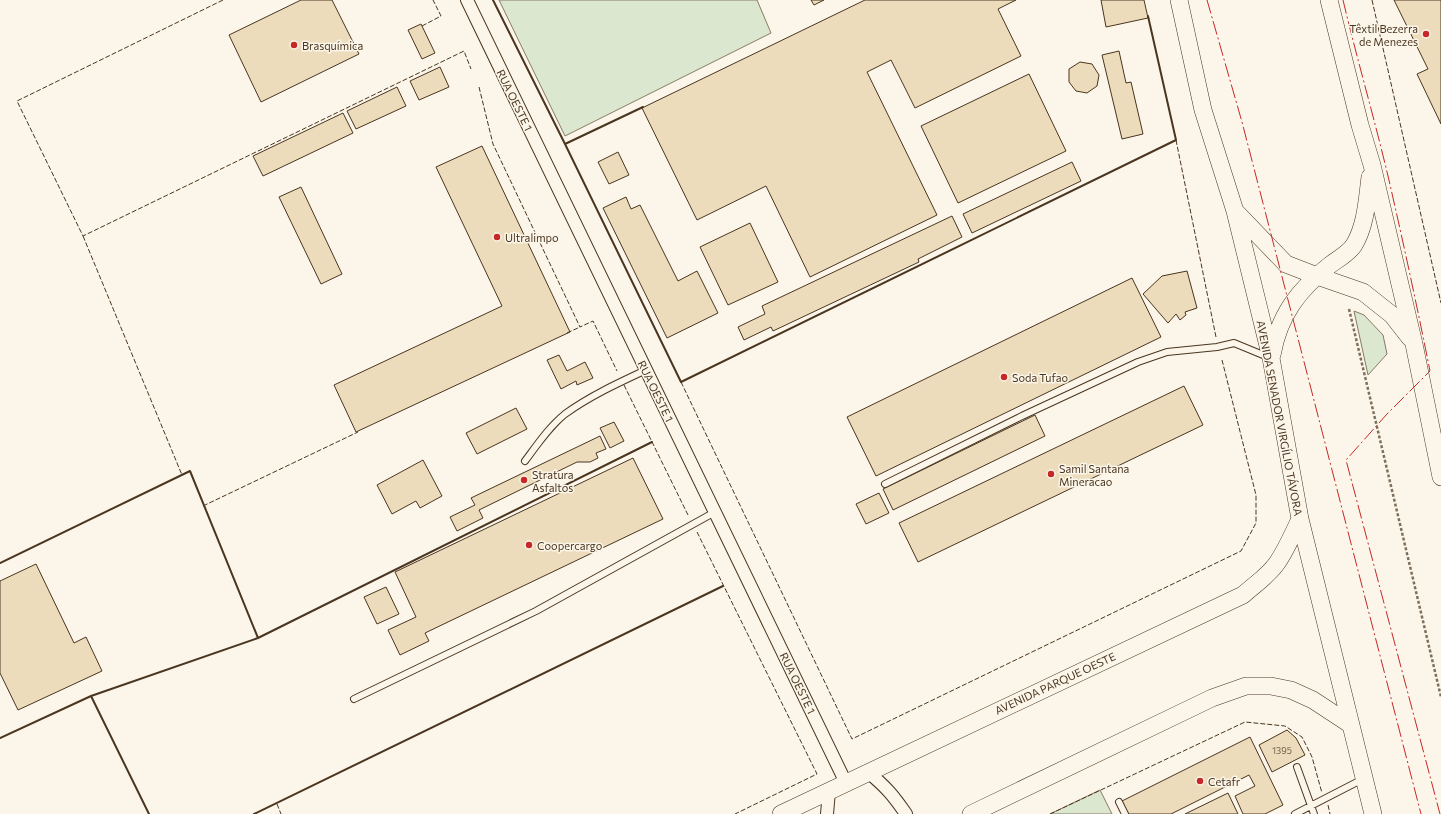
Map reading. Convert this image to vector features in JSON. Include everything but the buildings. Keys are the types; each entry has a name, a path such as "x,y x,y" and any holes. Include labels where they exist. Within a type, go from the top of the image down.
{"main road":[{"name":"AVENIDA SENADOR VIRGÍLIO TÁVORA","path":"1179,0 1203,110 1235,211 1271,358 1300,519 1374,814"},
{"path":"1329,0 1360,125 1372,165 1414,344 1440,471"},
{"path":"1271,358 1274,341 1286,312 1317,276 1353,247 1365,217 1372,165"},
{"path":"1235,211 1286,264 1364,292 1392,315 1414,344"},
{"name":"AVENIDA PARQUE OESTE","path":"782,814 1243,595 1260,581 1276,564 1286,549 1300,519"},
{"path":"970,814 1212,698 1246,686 1271,686 1291,690 1313,700 1351,725"}],"street":[{"name":"RUA OESTE 1","path":"467,0 846,783"},
{"path":"868,772 884,785 896,798 906,814"},
{"path":"827,814 829,791"}],"lane":[{"path":"885,484 1138,362 1167,352 1234,343 1271,358"},
{"path":"525,461 546,434 564,415 596,394 646,370"},
{"path":"354,699 536,610 715,512"},
{"path":"1297,767 1314,814"},
{"path":"1295,814 1364,778"},
{"path":"1119,802 1125,814"}],"path":[{"path":"1349,309 1441,697"}],"green space":[{"path":"499,0 757,0 771,33 565,136"},
{"path":"1354,311 1364,315 1383,335 1387,354 1368,375"},
{"path":"1100,790 1112,814 1050,814"}],"fence":[{"path":"223,0 17,101 83,236 464,51 471,69"},
{"path":"422,26 441,16 433,0"},
{"path":"1372,0 1441,303"},
{"path":"479,87 493,144 580,327 593,321 617,371"},
{"path":"1176,140 1216,337"},
{"path":"83,236 182,475"},
{"path":"567,333 580,327"},
{"path":"681,382 852,739 1241,551 1256,523 1256,495 1222,360"},
{"path":"624,385 688,515"},
{"path":"203,506 358,432"},
{"path":"697,532 817,774 735,814"},
{"path":"1050,814 1245,722 1285,726 1302,737 1312,757 1322,793"},
{"path":"277,804 281,814"},
{"path":"1328,805 1330,814"}],"wall":[{"path":"493,0 565,144"},
{"path":"643,107 565,144 681,382 1176,140 1148,16"},
{"path":"0,738 91,696 258,638 652,442"},
{"path":"0,563 190,471 258,638"},
{"path":"254,814 723,586"},
{"path":"91,696 149,814"}],"power":[{"path":"1207,0 1242,122 1421,814"},
{"path":"1343,0 1388,176 1430,371 1387,414 1346,460 1440,814"}],"place":[{"name":"Têxtil Bezerra de Menezes","path":"1426,34"},
{"name":"Brasquímica","path":"294,45"},
{"name":"Ultralimpo","path":"497,237"},
{"name":"Soda Tufao","path":"1004,377"},
{"name":"Samil Santana Mineracao","path":"1051,474"},
{"name":"Stratura Asfaltos","path":"524,480"},
{"name":"Coopercargo","path":"529,545"},
{"name":"Cetafr","path":"1200,781"}]}
